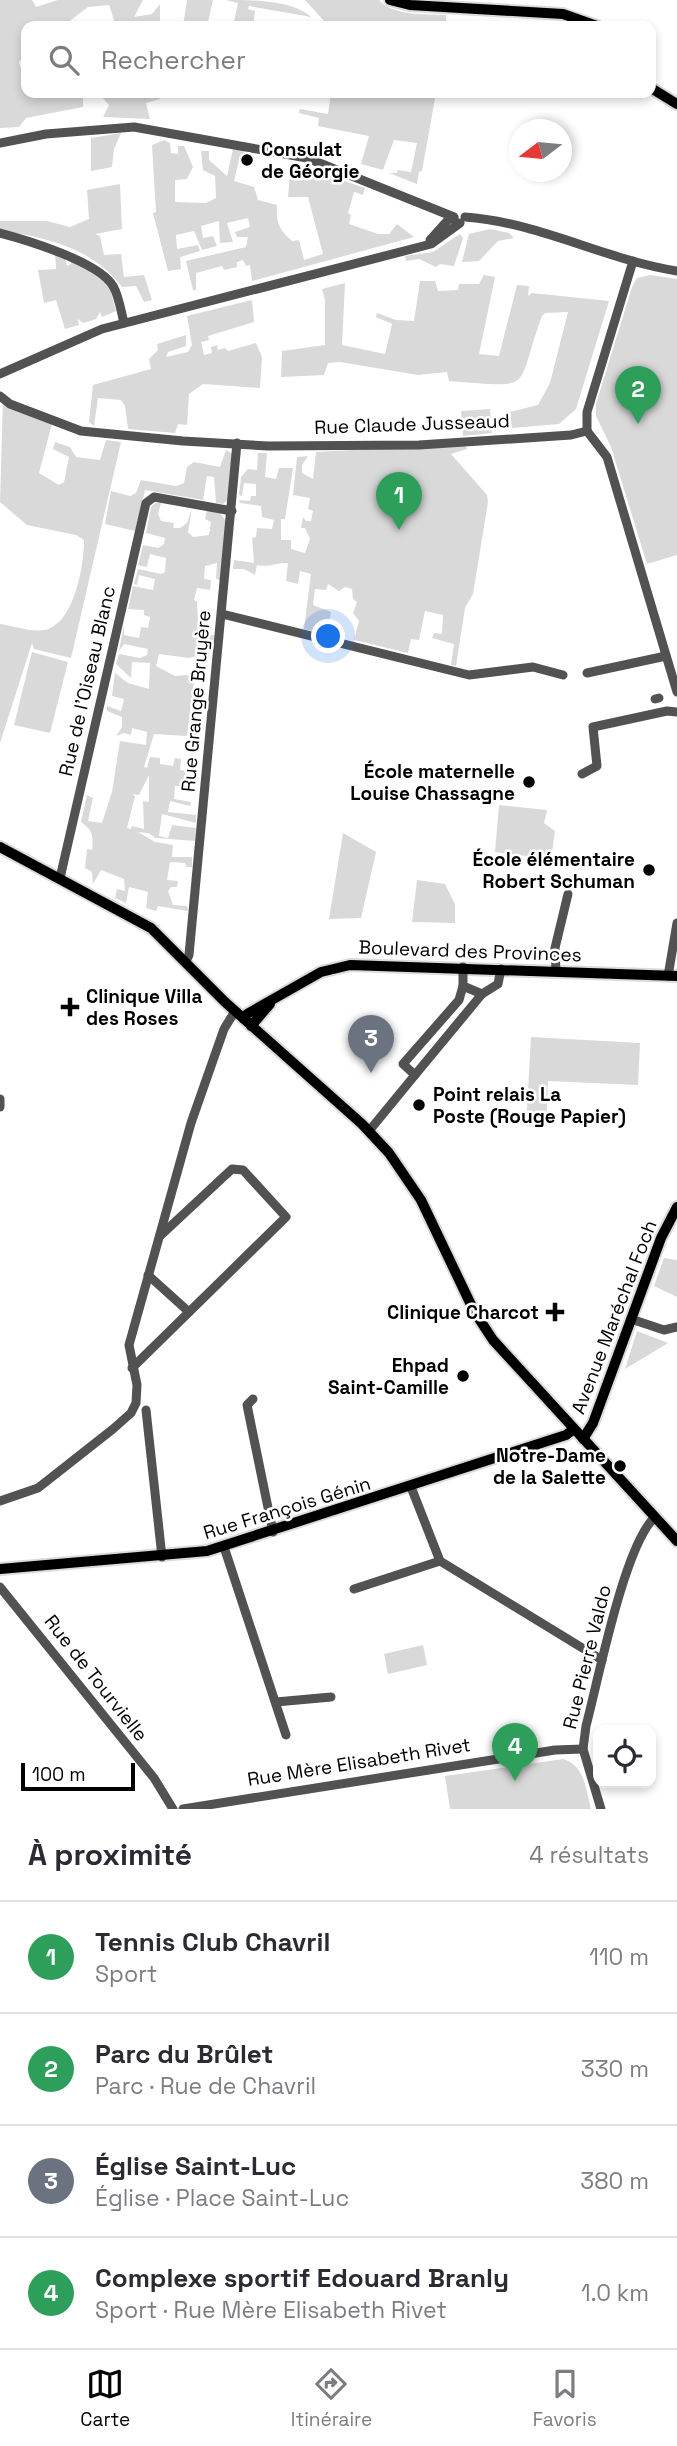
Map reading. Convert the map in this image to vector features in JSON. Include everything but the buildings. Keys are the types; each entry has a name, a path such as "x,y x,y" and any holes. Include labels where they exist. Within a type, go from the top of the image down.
{"main road":[{"path":"390,0 410,5 563,14 583,21"},
{"path":"656,91 677,104"},
{"path":"0,847 133,916 186,961 221,999 369,1131 389,1153 421,1200 481,1324 677,1541"},
{"name":"Boulevard des Provinces","path":"248,1023 247,1014 272,1002 307,979 336,967 370,964 673,976"},
{"name":"Boulevard des Provinces","path":"221,999 240,1006 272,1002"},
{"name":"Avenue Maréchal Foch","path":"583,1439 593,1423 661,1238 677,1207"},
{"name":"Rue François Génin","path":"0,1569 162,1557 224,1547 566,1435 574,1429"}],"street":[{"path":"0,143 43,135 134,128 284,153 307,158 390,189 458,219 569,241 633,261 677,271"},
{"path":"0,373 68,342 124,323 421,246 438,233 448,220 458,219"},
{"path":"0,233 48,246 103,276 113,286 124,323"},
{"path":"633,261 587,412 587,431 607,457 677,692"},
{"name":"Rue Claude Jusseaud","path":"1,400 81,431 237,443 419,445 571,435 587,431"},
{"name":"Rue Grange Bruyère","path":"186,961 189,955 237,443"},
{"name":"Rue de l'Oiseau Blanc","path":"60,878 146,503 154,497 232,511"},
{"path":"222,614 469,675 533,667 563,675"},
{"path":"587,673 666,656"},
{"path":"582,774 597,766 593,727 667,711 677,712"},
{"path":"556,958 573,895 568,894 555,948 556,971"},
{"path":"673,976 677,923"},
{"path":"415,1075 402,1064 461,997 463,967"},
{"path":"369,1131 482,994 498,984 501,969"},
{"path":"463,986 482,994"},
{"path":"461,997 468,999 473,1006"},
{"path":"0,1500 38,1488 131,1413 136,1403 137,1385 129,1345 191,1123 224,1029 234,1011"},
{"path":"0,1099 0,1107"},
{"path":"132,1368 286,1217 243,1170 232,1169 158,1238"},
{"path":"148,1275 189,1312"},
{"path":"631,1319 664,1330 677,1327"},
{"path":"253,1399 247,1405 273,1532"},
{"path":"146,1410 162,1557"},
{"path":"411,1487 440,1560 602,1660"},
{"name":"Rue Pierre Valdo","path":"601,1809 583,1749 602,1660 621,1591 645,1528 654,1518"},
{"path":"224,1547 286,1735"},
{"path":"354,1589 440,1560"},
{"name":"Rue de Tourvielle","path":"0,1587 151,1774 173,1809"},
{"path":"276,1702 331,1697"},
{"name":"Rue Mère Elisabeth Rivet","path":"181,1809 555,1750 583,1749"},
{"name":"Rue de Tourvielle","path":"161,1793 165,1792 181,1809"}],"shaded area":[{"path":"0,0 32,0 36,7 58,0 143,0 134,17 152,14 160,4 160,21 114,21 109,5 88,7 70,21 21,21 21,98 83,98 83,107 26,118 19,127 0,128"},
{"path":"187,0 213,0 208,21 184,21"},
{"path":"226,0 283,4 311,17 249,6 248,9 255,11 254,21 234,21 238,3"},
{"path":"305,0 379,0 401,12 446,15 446,21 324,21"},
{"path":"103,98 160,98 146,103 150,119 103,117 109,105"},
{"path":"330,98 435,98 422,171 419,172 417,184 389,173 397,173 398,170 411,172 417,143 394,140 383,170 361,164 369,136 318,126 319,118 299,113 300,109 328,114"},
{"path":"121,133 114,149 112,167 91,171 91,138"},
{"path":"164,140 170,143 171,153 178,154 178,146 184,146 193,167 187,179 175,180 175,202 206,203 216,198 215,176 203,170 201,151 209,151 209,160 227,176 233,149 245,152 245,156 240,156 234,181 254,187 258,200 277,205 281,229 292,241 299,240 304,260 323,254 308,197 288,197 291,162 365,188 363,195 354,192 348,213 351,215 349,224 378,234 389,234 397,224 414,237 252,281 250,265 246,266 243,260 237,262 237,267 224,270 222,266 196,273 196,290 193,290 186,261 246,247 248,237 237,237 235,232 250,227 248,218 227,223 233,242 220,243 219,221 201,226 203,238 213,236 217,246 202,250 194,231 176,235 177,249 198,245 200,251 180,257 181,269 168,271 153,213 156,212 152,145"},
{"path":"120,184 122,229 95,234 100,236 104,255 121,254 124,277 144,275 152,300 144,302 136,286 122,287 97,262 67,246 0,230 0,221 47,221 70,227 89,219 87,190"},
{"path":"490,229 509,233 514,238 498,241 479,261 462,262 469,234"},
{"path":"460,234 463,238 454,266 440,264 436,267 419,259 406,261 405,256 433,252"},
{"path":"55,252 64,255 67,266 71,264 71,258 109,285 116,311 102,317 100,312 96,319 83,323 78,319 79,325 65,329 56,300 44,303 38,270 56,269"},
{"path":"484,275 495,277 479,354 499,356 517,285 529,286 528,296 532,293 609,301 576,409 559,424 512,428 510,412 538,405 550,383 568,312 545,313 542,316 524,371 518,379 510,383 449,381 447,372 418,375 340,362 328,363 324,375 281,377 282,351 325,345 325,300 322,289 345,283 342,345 385,354 392,324 376,317 377,313 396,320 414,321 420,281 435,281 438,291 458,290 459,284 479,284"},
{"path":"650,275 677,279 677,555 647,564 611,447 596,416 596,404 632,287 637,278"},
{"path":"252,300 254,322 208,336 209,340 201,342 204,355 212,353 211,347 217,345 218,350 225,348 228,351 256,343 262,357 260,388 203,384 189,394 187,425 178,424 175,433 128,429 125,406 121,400 98,398 94,426 89,422 93,385 151,369 149,359 158,350 157,344 186,335 186,346 168,352 166,357 188,352 192,345 187,316"},
{"path":"3,399 53,420 39,473 59,485 64,482 69,457 53,449 55,442 70,447 76,457 100,460 106,440 121,442 71,658 34,649 32,643 0,743 0,624 27,630 44,630 54,626 63,617 70,606 79,579 84,540 76,535 27,525 0,502"},
{"path":"490,409 492,433 463,436 461,411"},
{"path":"465,444 467,449 451,454 487,495 488,502 473,594 465,608 456,666 451,665 454,644 432,638 434,633 442,634 443,615 425,611 419,640 411,639 408,653 354,640 359,621 353,613 357,602 353,599 352,589 345,587 339,591 328,584 326,590 315,589 313,605 331,612 327,634 304,629 311,574 300,571 298,584 286,581 288,563 257,565 255,575 244,569 233,569 234,560 254,563 252,538 256,537 257,528 272,529 274,520 262,517 261,506 240,503 239,500 250,501 251,496 256,496 256,484 244,483 242,496 239,495 241,477 248,469 257,470 258,453 267,453 265,477 276,479 279,468 293,468 285,519 281,519 281,540 291,540 291,549 305,553 310,539 305,528 301,528 303,517 306,521 311,521 313,511 308,509 310,498 293,495 297,457 308,456 302,465 302,473 313,479 316,452"},
{"path":"226,450 233,454 229,499 223,504 216,503 214,477 207,476 203,500 145,490 135,531 105,524 111,491 130,496 136,493 141,480 176,486 184,483 187,467 194,462 220,467"},
{"path":"155,503 161,503 158,514 161,521 174,523 173,528 180,528 187,523 192,508 188,532 193,537 209,535 211,522 205,519 207,510 220,513 226,521 220,580 216,579 217,563 205,566 204,579 211,580 210,590 197,588 194,600 197,602 198,622 209,625 198,625 197,638 208,640 209,635 214,635 213,647 198,646 197,656 189,658 159,654 156,666 175,676 187,675 194,681 187,736 154,734 144,767 147,768 150,757 160,758 160,764 173,766 175,758 181,759 180,770 188,771 185,786 175,786 174,799 191,802 190,806 170,801 168,812 196,815 196,823 162,814 159,836 168,838 172,825 196,828 195,841 156,838 148,833 138,832 155,842 173,845 172,857 192,857 192,867 187,867 185,863 170,862 167,880 178,881 177,887 171,887 168,891 173,905 187,906 188,911 158,906 156,911 146,908 148,892 129,887 126,903 115,898 117,889 125,891 124,879 101,870 93,884 92,872 85,868 87,849 92,850 93,845 91,833 81,822 87,795 93,798 88,821 102,823 112,792 120,741 146,745 147,732 132,728 131,735 124,733 116,736 122,727 122,717 107,711 107,706 121,711 124,699 112,696 115,673 128,683 149,689 150,663 132,662 131,678 116,664 119,654 140,658 147,655 148,649 124,644 119,651 124,624 124,635 139,638 141,627 148,628 150,617 144,615 144,610 128,609 133,586 153,590 155,579 139,575 137,585 134,584 138,569 161,574 165,572 166,558 150,554 147,567 138,565 143,545 158,548 164,544 165,538 146,533 151,507","holes":["149,775 149,802 143,801 144,829 132,826 131,829 127,828 135,796 132,794 139,795"]},
{"path":"32,652 68,662 50,733 14,725"},
{"path":"499,805 547,810 544,823 555,831 551,859 495,852"},
{"path":"343,833 376,852 361,918 329,919"},
{"path":"417,880 445,884 455,904 455,923 412,922"},
{"path":"531,1037 640,1043 638,1085 548,1081 546,1127 526,1126"},
{"path":"664,1258 677,1260 677,1297 654,1286"},
{"path":"637,1331 668,1343 625,1369"},
{"path":"423,1645 427,1665 388,1674 384,1654"},
{"path":"563,1759 580,1772 591,1809 450,1809 445,1776"}],"place":[{"name":"Consulat de Géorgie","path":"247,160"},
{"name":"Parc du Brûlet","path":"638,424"},
{"name":"Tennis Club Chavril","path":"399,530"},
{"name":"École maternelle Louise Chassagne","path":"529,782"},
{"name":"École élémentaire Robert Schuman","path":"649,870"},
{"name":"Clinique Villa des Roses","path":"70,1007"},
{"name":"Église Saint-Luc","path":"371,1073"},
{"name":"Point relais La Poste (Rouge Papier)","path":"419,1105"},
{"name":"Clinique Charcot","path":"555,1312"},
{"name":"Ehpad Saint-Camille","path":"463,1376"},
{"name":"Notre-Dame de la Salette","path":"620,1466"},
{"name":"Complexe sportif Edouard Branly","path":"515,1781"}]}
